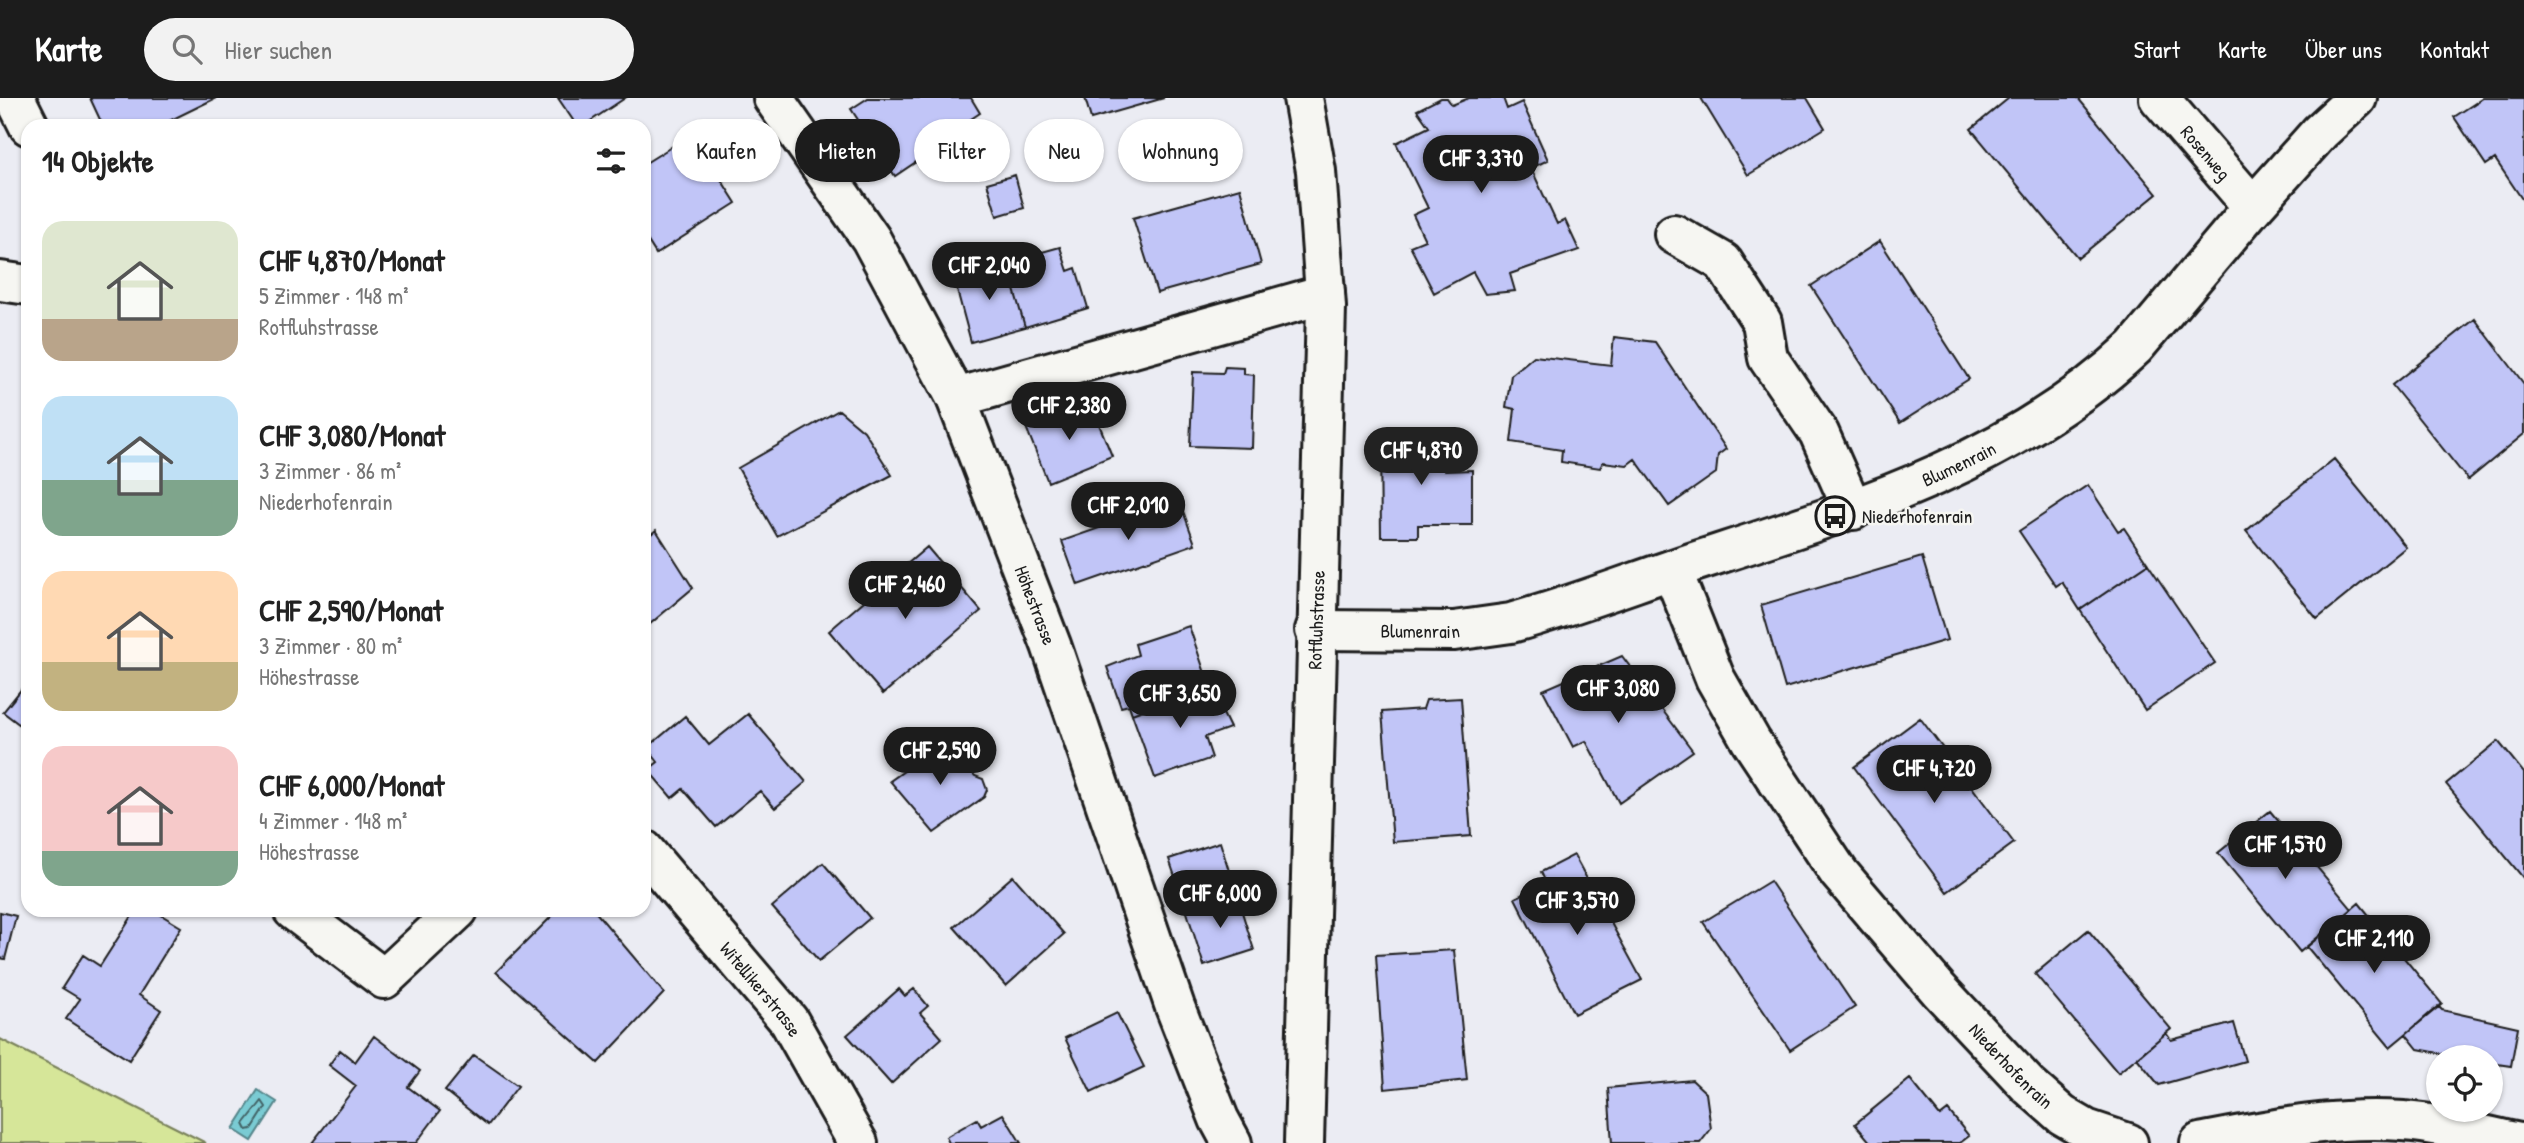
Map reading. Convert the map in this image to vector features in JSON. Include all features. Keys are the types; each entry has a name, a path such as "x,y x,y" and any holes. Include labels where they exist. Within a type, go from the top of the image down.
{"street":[{"path":"15,98 26,119"},
{"name":"Höhestrasse","path":"773,98 871,239 956,398 1051,645 1175,1007 1219,1119 1232,1143"},
{"name":"Rotfluhstrasse","path":"1303,98 1316,171 1325,294 1326,370 1315,630 1304,1143"},
{"name":"Rosenweg","path":"2159,98 2253,207"},
{"name":"Blumenrain","path":"1315,630 1454,631 1485,628 1537,616 1853,510 1964,464 2014,436 2087,387 2135,347 2253,207 2320,132 2357,98"},
{"path":"1674,234 1723,262 1762,322 1768,358 1819,433 1853,510"},
{"path":"0,281 21,284"},
{"path":"956,398 1325,294"},
{"name":"Niederhofenrain","path":"1672,570 1715,678 1751,741 1839,873 1939,990 2029,1086 2062,1115 2078,1125 2128,1143"},
{"name":"Witellikerstrasse","path":"651,857 789,1021 858,1143"},
{"path":"302,917 384,979 450,917"},
{"path":"2200,1143 2312,1123 2368,1119 2442,1126 2520,1143"}],"green space":[{"path":"0,1039 206,1143 0,1143"}],"water":[{"path":"258,1090 277,1102 252,1141 233,1129"}],"building":[{"path":"90,98 216,98 173,119 100,119"},
{"path":"558,98 625,98 594,119 572,119"},
{"path":"868,98 971,98 980,113 971,119 914,119 914,163 900,173 900,119 858,119 851,109"},
{"path":"1085,98 1164,98 1091,119"},
{"path":"1441,98 1447,98 1452,105 1469,98 1503,98 1507,109 1522,102 1548,160 1531,168 1557,224 1565,220 1579,250 1510,274 1515,291 1485,294 1473,272 1434,293 1410,246 1425,240 1413,215 1428,208 1396,143 1429,127 1417,110"},
{"path":"1701,98 1807,98 1825,128 1748,175"},
{"path":"2009,98 2078,98 2157,194 2078,258 1971,129"},
{"path":"2483,98 2524,98 2524,202 2495,159 2486,165 2454,117"},
{"path":"672,146 672,182 723,182 736,203 656,254 651,246 651,160"},
{"path":"1015,175 1024,208 997,216 987,183 1010,182 1010,176"},
{"path":"1240,188 1261,264 1157,293 1133,218"},
{"path":"1880,241 1969,379 1900,423 1811,286"},
{"path":"1060,247 1068,271 1076,268 1088,308 1025,327 1006,262"},
{"path":"1006,262 1025,327 971,342 953,275"},
{"path":"2475,319 2524,384 2524,434 2468,480 2392,385"},
{"path":"1614,337 1655,342 1726,449 1718,455 1716,473 1669,506 1635,459 1627,465 1603,462 1600,468 1561,462 1562,450 1511,442 1515,409 1506,407 1511,375 1534,356 1611,365"},
{"path":"1225,367 1244,368 1244,374 1254,375 1252,448 1190,446 1193,372 1223,373"},
{"path":"1090,402 1112,456 1048,482 1026,427"},
{"path":"839,410 864,431 892,475 777,536 738,468"},
{"path":"1412,432 1444,432 1445,471 1472,470 1472,525 1418,525 1418,537 1381,537 1380,441 1412,440"},
{"path":"2334,459 2406,547 2317,619 2246,531"},
{"path":"2088,485 2118,531 2124,528 2148,564 2080,610 2062,582 2056,586 2019,531"},
{"path":"1179,500 1195,544 1078,585 1062,541"},
{"path":"656,530 693,588 651,623 651,534"},
{"path":"927,547 981,611 883,694 829,631"},
{"path":"1922,557 1947,640 1785,688 1761,605"},
{"path":"2148,564 2215,663 2145,710 2080,610"},
{"path":"1189,626 1209,685 1132,714 1129,705 1121,707 1107,667 1138,655 1135,644"},
{"path":"1622,656 1693,751 1619,803 1586,741 1573,747 1543,690"},
{"path":"1209,685 1230,728 1205,737 1212,758 1155,778 1132,714"},
{"path":"21,690 21,726 3,712"},
{"path":"1461,698 1471,836 1393,842 1382,712 1423,709 1426,700"},
{"path":"748,714 806,782 775,808 760,791 716,827 683,789 672,798 651,774 651,768 658,762 651,753 651,745 685,716 709,745"},
{"path":"1920,718 2014,843 1947,892 1854,767"},
{"path":"2498,741 2524,773 2524,879 2446,784"},
{"path":"945,742 975,776 983,779 987,790 984,797 934,833 890,781"},
{"path":"2270,811 2352,909 2300,952 2218,853"},
{"path":"1220,842 1236,893 1186,909 1169,859"},
{"path":"1574,855 1642,980 1574,1014 1515,898 1546,883 1541,872"},
{"path":"823,863 870,918 819,961 772,907"},
{"path":"1013,876 1064,934 1006,986 954,927"},
{"path":"1770,881 1855,1007 1790,1050 1703,922"},
{"path":"1236,893 1254,950 1204,966 1186,909"},
{"path":"2359,903 2442,1004 2390,1047 2307,947"},
{"path":"0,912 16,916 5,959 0,958"},
{"path":"132,917 165,917 181,927 139,995 161,1010 129,1060 66,1019 80,999 62,988 83,955 100,966"},
{"path":"551,917 600,917 664,993 598,1063 496,972"},
{"path":"2088,930 2171,1029 2118,1073 2035,974"},
{"path":"1454,950 1467,1080 1385,1089 1376,955"},
{"path":"899,989 905,996 914,989 928,1006 920,1013 942,1038 891,1084 847,1035"},
{"path":"2438,1006 2442,1010 2518,1027 2511,1066 2503,1065 2503,1045 2426,1045 2426,1051 2418,1049 2406,1034"},
{"path":"1117,1013 1144,1067 1091,1092 1065,1038"},
{"path":"2234,1023 2245,1061 2159,1085 2137,1058 2166,1033 2171,1040"},
{"path":"374,1036 420,1071 408,1087 440,1111 416,1143 312,1143 356,1086 329,1065 340,1050 355,1062"},
{"path":"474,1055 518,1086 488,1125 445,1091"},
{"path":"1910,1079 1940,1116 1948,1110 1969,1136 1960,1143 1871,1143 1855,1124"},
{"path":"1692,1080 1706,1093 1711,1129 1700,1143 1612,1143 1608,1088"},
{"path":"1003,1114 1021,1143 949,1143 946,1137 977,1119 981,1126"}],"place":[{"name":"Niederhofenrain","path":"1835,516"}]}
